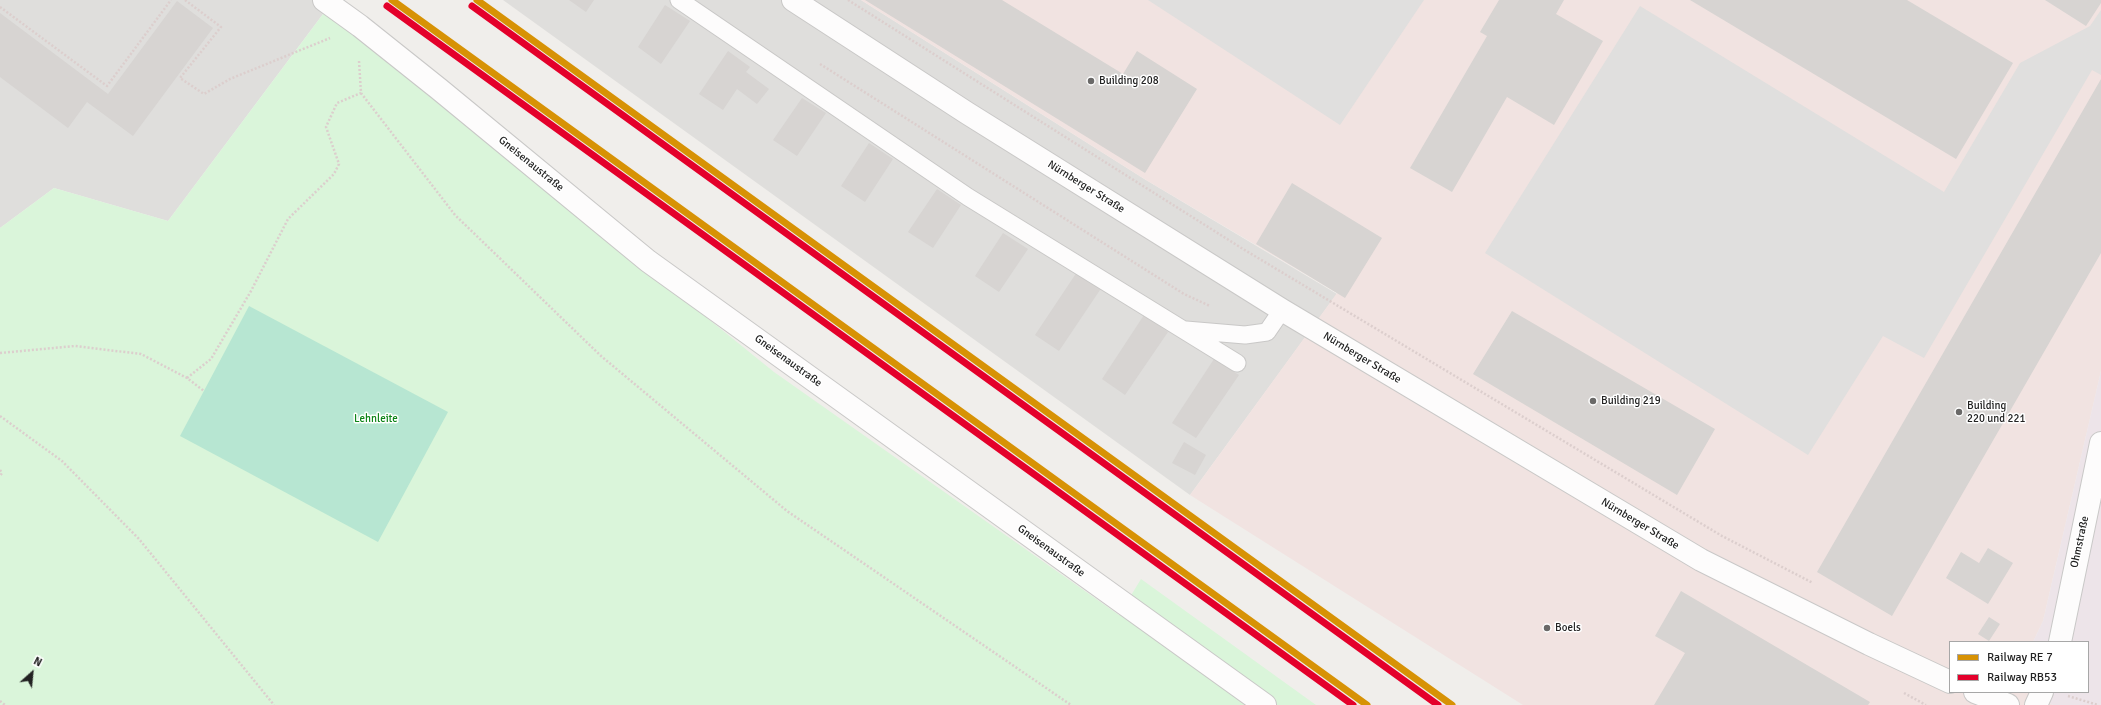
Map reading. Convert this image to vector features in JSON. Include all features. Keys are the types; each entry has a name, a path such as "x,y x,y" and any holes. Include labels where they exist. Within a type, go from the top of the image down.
{"street":[{"name":"Gneisenaustraße","path":"324,0 360,26 648,261 1265,705"},
{"name":"Nürnberger Straße","path":"793,0 967,113 1282,310 1701,560 1869,644 1949,682"},
{"name":"Ohmstraße","path":"2060,641 2101,443"},
{"path":"1978,693 2008,705"},
{"path":"2036,705 2042,693"}],"lane":[{"path":"679,0 968,197 1237,363"},
{"path":"1182,330 1245,335 1267,332 1282,310"}],"path":[{"path":"0,8 107,86 172,0"},
{"path":"185,0 221,27 180,78 204,94 230,79 360,26 361,93 455,215 601,356 787,511 1071,705"},
{"path":"848,0 1243,249 1722,536 1772,562"},
{"path":"814,60 1184,294 1212,306"},
{"path":"187,378 211,359 251,291 288,219 334,174 339,164 326,127 337,103 361,93"},
{"path":"0,353 75,346 141,354 187,378 204,391"},
{"path":"0,416 62,461 139,539 274,705"},
{"path":"0,470 2,473 0,476"},
{"path":"0,702 5,705"},
{"path":"2088,702 2098,705"}],"shaded area":[{"path":"0,0 312,0 326,10 168,221 54,188 0,228"},
{"path":"503,0 861,0 1146,180 1337,294 1190,495"},
{"path":"861,0 2101,0 2101,371 2043,621 2033,641 1949,641 1949,693 2032,693 2053,705 1523,705 1190,495 1337,293 1146,180"},
{"path":"1148,0 1424,0 1340,125"},
{"path":"1640,6 1944,192 2020,63 2090,26 2101,10 2101,75 2092,70 1924,358 1883,336 1808,455 1485,253"},
{"path":"2101,371 2101,705 2053,705 2032,693 2089,693 2089,641 2033,641 2043,621"}],"green space":[{"name":"Lehnleite","path":"326,10 774,372 1119,615 1141,579 1316,705 0,705 0,228 54,188 168,221"},
{"path":"249,306 448,412 378,542 180,436"}],"building":[{"path":"569,0 594,0 586,12"},
{"name":"Building 208","path":"865,0 1002,0 1123,74 1137,51 1197,89 1145,173"},
{"path":"1499,0 1564,0 1556,14 1603,41 1554,125 1507,97 1452,192 1410,168 1487,36 1480,32"},
{"path":"1690,0 1907,0 2013,63 1956,159"},
{"path":"2045,0 2101,0 2101,3 2086,26"},
{"path":"177,1 213,28 133,136 87,102 68,128 0,77 0,13 108,94"},
{"path":"665,5 690,21 661,64 638,47"},
{"path":"728,51 750,67 746,72 769,89 757,104 737,89 723,110 699,94"},
{"name":"Building 220 und 221","path":"2101,79 2101,253 1892,616 1817,572"},
{"path":"802,98 826,113 797,156 773,140"},
{"path":"869,143 893,159 865,202 841,186"},
{"path":"1292,183 1382,238 1345,298 1256,244"},
{"path":"937,189 961,205 933,248 908,232"},
{"path":"1003,233 1028,249 999,292 975,276"},
{"path":"1077,272 1102,287 1059,351 1035,335"},
{"name":"Building 219","path":"1512,311 1715,429 1677,495 1473,374"},
{"path":"1144,315 1168,332 1125,395 1102,379"},
{"path":"1214,359 1239,375 1196,438 1172,423"},
{"path":"1184,442 1206,455 1195,475 1172,463"},
{"path":"1988,548 2013,563 1988,604 1946,578 1961,552 1979,563"},
{"path":"1681,591 1870,702 1868,705 1654,705 1685,653 1655,636"},
{"path":"1989,617 2000,624 1989,641 1978,634"}],"transit line":[{"path":"392,0 1367,705"},
{"path":"477,0 1452,705"}],"rail line":[{"name":"RB53","path":"387,6 1353,705"},
{"name":"RB53","path":"472,6 1438,705"}],"place":[{"name":"Building 208","path":"1091,81"},
{"name":"Building 219","path":"1593,401"},
{"name":"Building 220 und 221","path":"1959,412"},
{"name":"Boels","path":"1547,628"}]}
